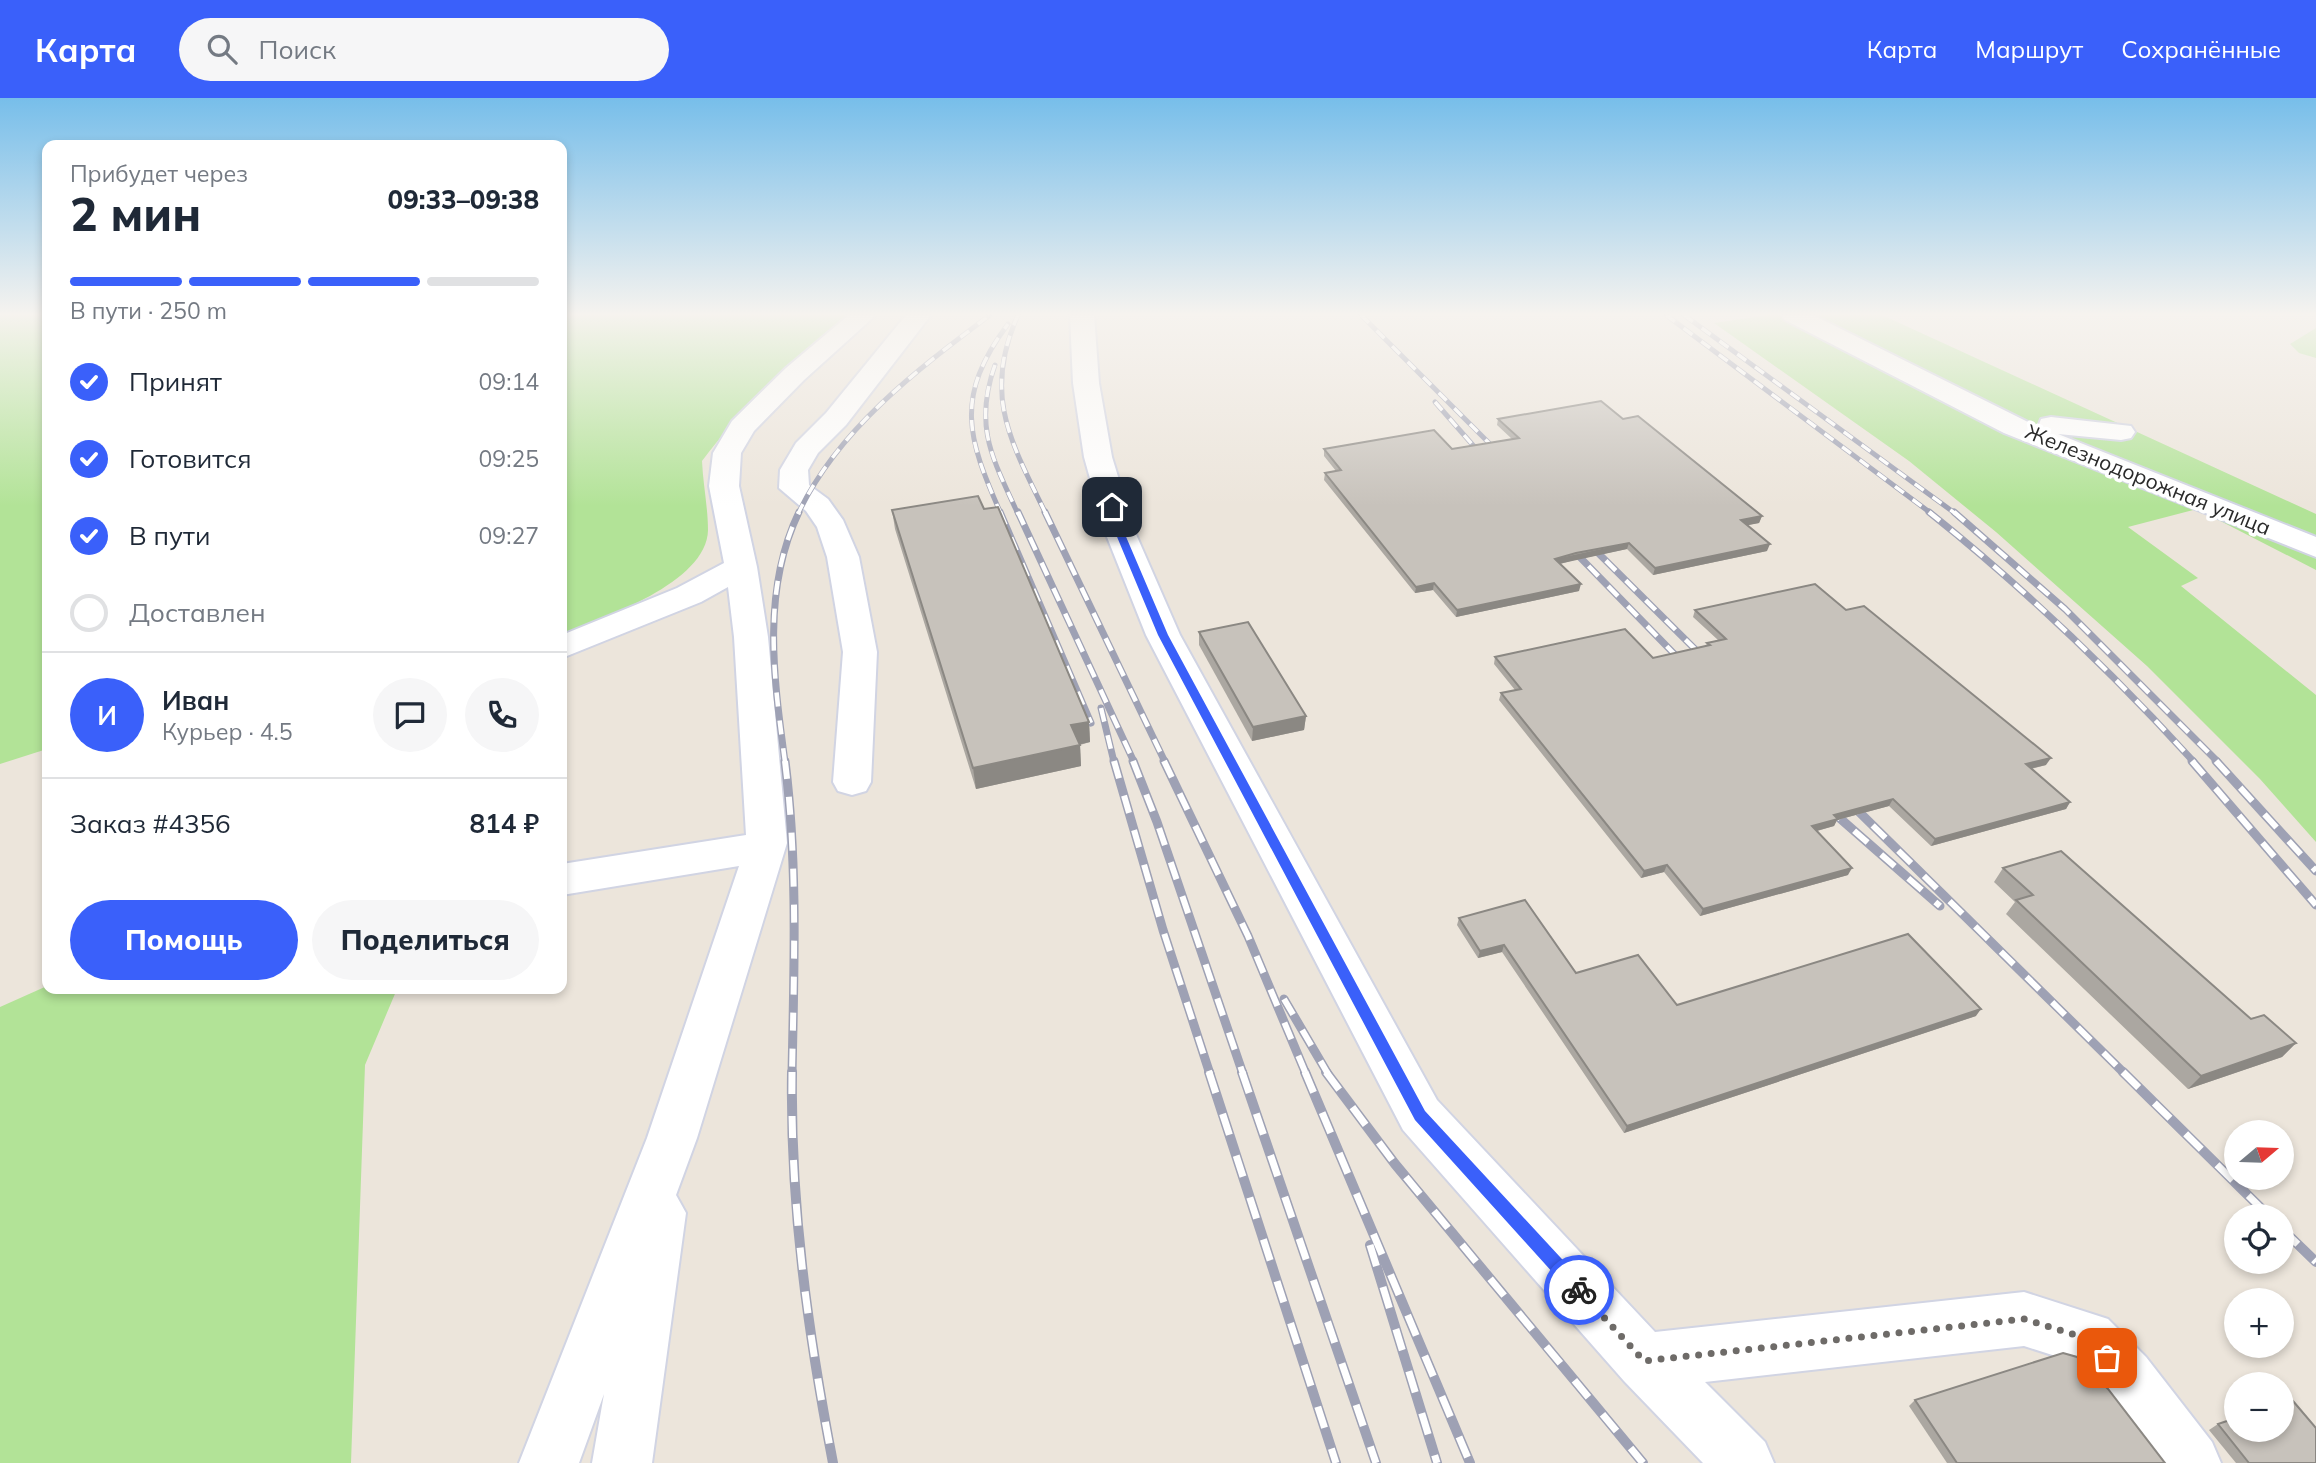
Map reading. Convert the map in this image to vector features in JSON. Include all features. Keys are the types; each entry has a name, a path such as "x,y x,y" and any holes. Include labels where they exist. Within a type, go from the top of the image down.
{"street":[{"path":"549,1463 671,1138 767,843 751,637 741,567 724,486 727,453 742,427 790,379"},
{"path":"852,782 860,652 843,557 832,527 817,505 794,488 794,470 806,449 836,419 868,379"},
{"path":"1086,379 1098,457 1120,532 1163,635 1420,1115 1644,1361 1744,1463"},
{"name":"Железнодорожная улица","path":"1926,379 2022,425 2316,548"},
{"path":"1963,379 2025,414 2022,425 2121,432"},
{"path":"567,645 689,596 741,567"},
{"path":"567,878 745,850 767,843"},
{"path":"622,1463 671,1138"},
{"path":"1644,1361 2024,1319 2088,1339 2126,1377 2191,1463"}],"green space":[{"path":"0,379 42,379 42,751 0,764"},
{"path":"567,379 781,379 754,402 702,461 708,530 703,549 691,566 650,596 567,632"},
{"path":"1793,379 1928,379 2107,460 1936,379 2021,379 2316,514 2316,570 2197,509 2128,527 2198,578 2181,586 2316,695 2316,842 2260,779 2147,666 1996,532 1909,461"},
{"path":"42,988 42,994 395,994 365,1065 351,1463 0,1463 0,1007"}],"building":[{"path":"1601,401 1623,419 1638,416 1762,516 1741,520 1770,544 1655,568 1629,543 1576,553 1555,559 1581,584 1457,610 1434,583 1416,587 1325,473 1341,470 1324,449 1434,430 1452,449 1519,438 1498,419"},
{"path":"978,496 984,509 998,507 1089,722 1071,725 1080,745 973,768 892,510"},
{"path":"1815,584 1846,610 1864,606 2051,758 2026,764 2070,802 1935,839 1893,799 1834,815 1838,819 1812,826 1852,868 1703,909 1667,865 1644,871 1501,693 1521,689 1495,657 1625,629 1653,658 1710,645 1707,643 1726,639 1695,610"},
{"path":"1248,622 1306,716 1253,727 1199,632"},
{"path":"2061,851 2251,1019 2264,1015 2296,1043 2201,1076 2016,900 2033,895 2003,868"},
{"path":"1525,900 1576,973 1638,955 1677,1005 1908,934 1981,1009 1627,1126 1504,945 1480,951 1459,918"},
{"path":"2063,1353 2077,1357 2108,1389 2165,1463 1957,1463 1915,1400"},
{"path":"2294,1402 2316,1428 2316,1463 2249,1463 2232,1442 2294,1442"}],"railway":[{"path":"799,513 815,483 857,428 910,379"},
{"path":"978,379 973,396 974,439 989,487 1001,514"},
{"path":"991,379 986,407 989,442 1018,514"},
{"path":"1002,379 1005,418 1012,440 1046,514"},
{"path":"1425,379 1502,456"},
{"path":"1751,379 1932,514"},
{"path":"1771,379 1956,514"},
{"path":"1435,402 1486,460"},
{"path":"1000,512 1091,723"},
{"path":"1018,512 1134,762"},
{"path":"1045,512 1165,762"},
{"path":"1929,512 1999,570 2066,632 2194,762"},
{"path":"1954,512 2065,609 2218,762"},
{"path":"785,762 777,699 775,604 787,542 799,513"},
{"path":"1586,541 1708,662"},
{"path":"1569,546 1686,666"},
{"path":"1101,708 1114,762"},
{"path":"785,761 793,878 792,1074"},
{"path":"1114,761 1163,930 1210,1074"},
{"path":"1133,761 1157,822 1243,1074"},
{"path":"1164,761 1248,936 1306,1074"},
{"path":"2192,761 2316,905"},
{"path":"2216,761 2316,871"},
{"path":"1847,800 2125,1074"},
{"path":"1827,807 1940,906"},
{"path":"1284,999 1328,1074"},
{"path":"1209,1072 1336,1463"},
{"path":"1242,1072 1376,1463"},
{"path":"1305,1072 1470,1463"},
{"path":"1326,1072 1395,1164 1643,1463"},
{"path":"2123,1072 2257,1204"},
{"path":"792,1074 794,1171 802,1269 833,1463"},
{"path":"2294,1241 2316,1262"},
{"path":"1370,1245 1437,1463"}],"way so far":[{"path":"1579,1290 1644,1361 2024,1319 2088,1339 2107,1358"}],"route":[{"path":"1112,507 1163,635 1420,1115 1579,1290"}]}
